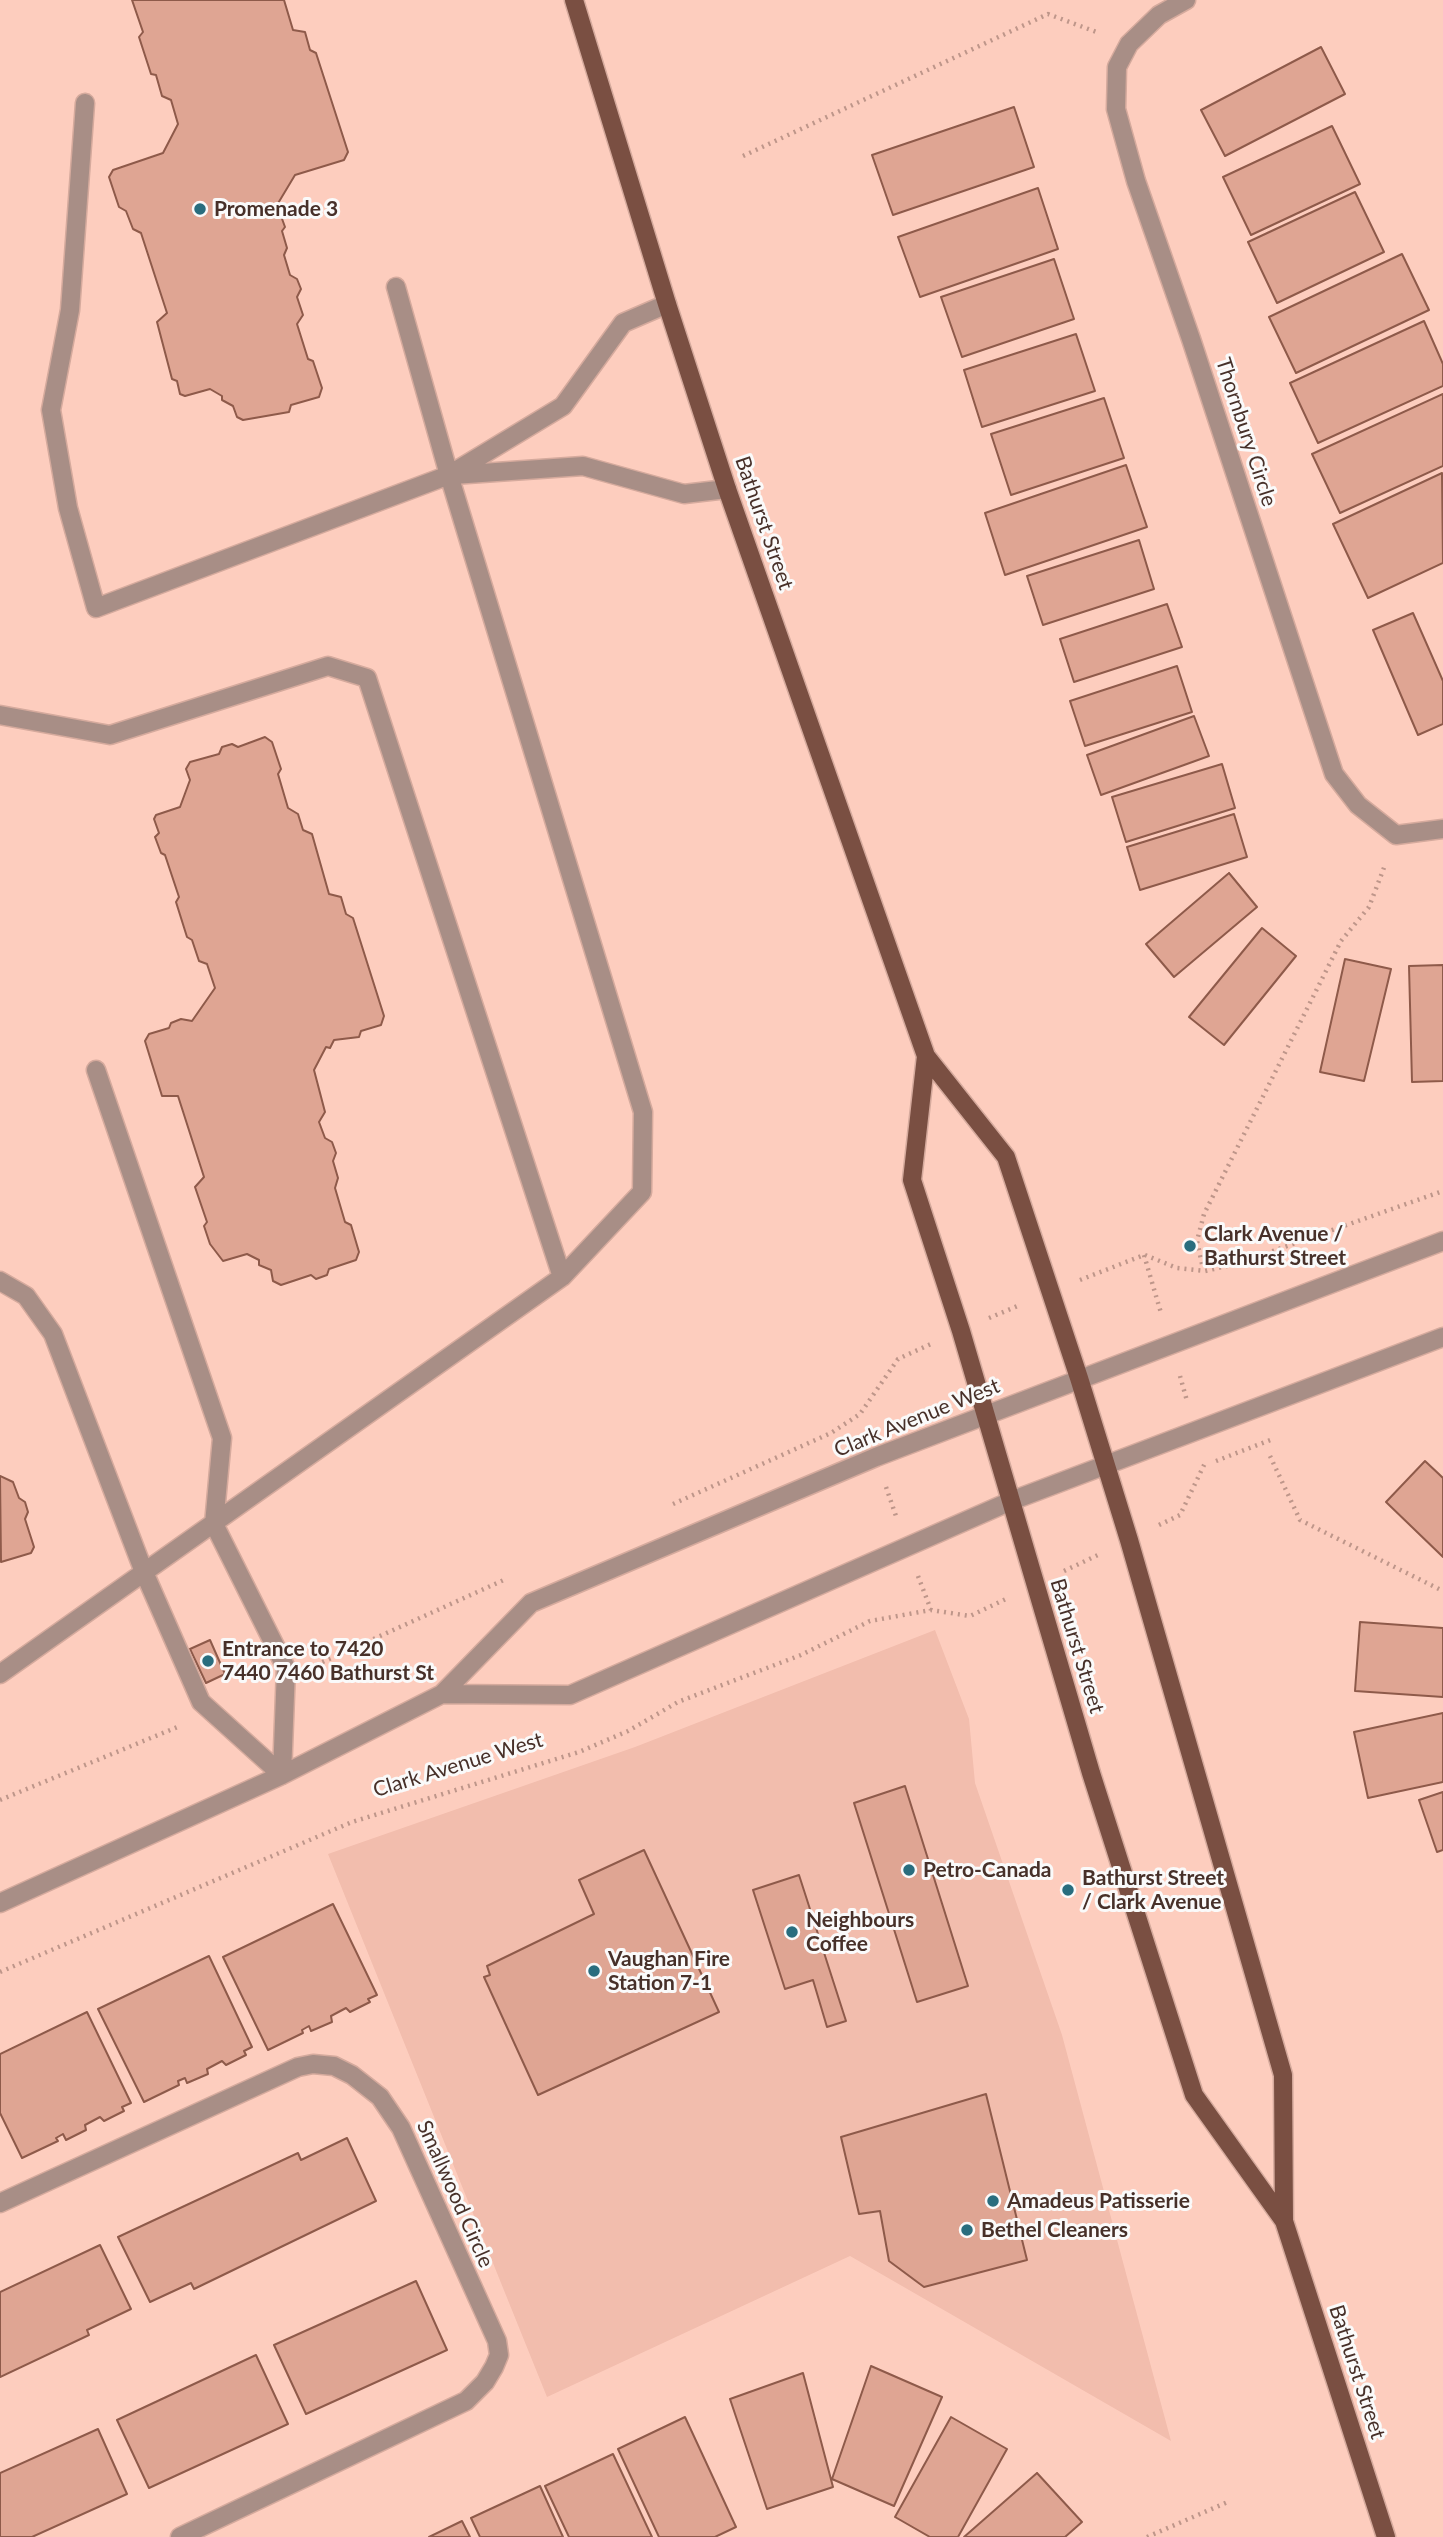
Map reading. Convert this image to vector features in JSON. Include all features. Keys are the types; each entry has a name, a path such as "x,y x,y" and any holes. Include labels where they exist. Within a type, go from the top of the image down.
{"main road":[{"name":"Bathurst Street","path":"574,0 727,489 926,1056 1006,1157 1079,1378 1129,1540 1283,2075 1284,2221 1386,2537"},
{"name":"Bathurst Street","path":"926,1056 912,1180 961,1331 1035,1585 1194,2095 1284,2221"}],"street":[{"name":"Thornbury Circle","path":"1186,0 1159,15 1129,44 1117,67 1116,108 1136,181 1192,339 1334,774 1358,805 1396,835"},
{"path":"85,103 69,310 51,410 68,508 96,608 449,475 563,406 623,323 667,304"},
{"path":"4,1666 214,1524 562,1277 642,1192 643,1112 449,475 397,288"},
{"path":"449,475 583,466 684,494 727,489"},
{"path":"0,715 110,735 328,666 367,678 562,1277"},
{"path":"1396,835 1443,829"},
{"path":"96,1070 222,1438 214,1524 286,1668 282,1775"},
{"name":"Clark Avenue West","path":"0,1903 282,1775 442,1693 531,1603 876,1457 1443,1241"},
{"path":"0,1281 26,1296 53,1334 144,1572 201,1702 282,1775"},
{"name":"Clark Avenue West","path":"442,1693 570,1695 1011,1501 1443,1337"},
{"name":"Smallwood Circle","path":"0,2203 298,2067 313,2064 334,2066 352,2075 380,2097 397,2120 497,2341 499,2355 494,2367 485,2382 466,2400 180,2537"}],"path":[{"path":"743,156 1048,14 1129,44"},
{"path":"1202,1264 1197,1241 1204,1214 1341,941 1369,907 1396,835"},
{"path":"931,1610 860,1414 898,1359 1051,1292 1144,1255 1177,1268 1205,1272 1236,1264 1443,1191"},
{"path":"1144,1255 1154,1289"},
{"path":"1270,1456 1300,1520 1443,1591"},
{"name":"Clark Avenue West","path":"0,1972 352,1822 579,1752 628,1731 678,1702 801,1654 870,1621 931,1610 970,1616 1180,1515 1206,1465"},
{"path":"0,1800 185,1723"},
{"path":"1147,2537 1230,2501"}],"shaded area":[{"path":"935,1630 969,1719 975,1783 1062,2035 1171,2441 850,2256 547,2397 328,1854 635,1747"}],"building":[{"name":"Promenade 3","path":"132,0 284,0 293,30 305,32 310,50 316,53 348,152 344,160 295,175 277,205 285,227 282,231 287,248 284,255 290,275 297,279 301,289 297,297 303,315 297,324 308,359 313,361 322,388 319,397 291,405 289,412 243,420 237,417 233,406 210,389 185,396 180,394 177,381 172,379 157,322 167,313 141,233 133,229 126,211 119,207 109,177 113,170 163,153 178,124 171,100 162,96 156,75 151,74 139,37 143,32"},
{"path":"1321,47 1345,94 1225,156 1201,110"},
{"path":"1014,107 1034,167 893,215 872,155"},
{"path":"1332,126 1360,184 1251,235 1223,177"},
{"path":"1038,188 1058,249 920,297 898,237"},
{"path":"1355,192 1384,252 1277,303 1248,242"},
{"path":"1402,254 1429,310 1296,373 1269,317"},
{"path":"1054,259 1074,319 962,357 941,297"},
{"path":"1424,321 1443,364 1443,386 1318,443 1290,383"},
{"path":"1076,334 1095,391 982,427 964,370"},
{"path":"1443,394 1443,466 1340,513 1312,454"},
{"path":"1104,398 1124,458 1011,495 991,434"},
{"path":"1126,465 1147,527 1005,575 985,513"},
{"path":"1442,473 1443,563 1368,598 1333,524"},
{"path":"1139,540 1154,589 1043,625 1027,576"},
{"path":"1167,604 1182,647 1074,682 1060,639"},
{"path":"1413,613 1443,681 1443,724 1418,735 1373,630"},
{"path":"1177,666 1192,712 1085,746 1070,701"},
{"path":"1194,716 1209,756 1101,795 1087,755"},
{"path":"265,737 272,742 281,769 278,774 288,808 298,814 303,830 312,834 329,894 341,897 346,914 353,918 384,1016 381,1025 361,1031 359,1037 334,1040 330,1048 326,1047 314,1070 325,1112 319,1122 325,1138 332,1142 336,1153 333,1161 338,1178 335,1188 345,1222 351,1225 359,1252 356,1260 329,1269 327,1275 316,1279 311,1275 281,1285 273,1281 271,1270 259,1265 259,1260 247,1254 223,1261 210,1244 204,1226 207,1222 195,1187 204,1177 178,1096 162,1096 145,1041 149,1034 169,1028 171,1023 181,1019 192,1021 215,988 207,964 199,961 192,940 187,937 176,902 179,897 165,855 161,853 155,837 159,833 154,819 156,815 180,807 190,780 186,769 190,762 219,754 222,747 232,744 238,747"},
{"path":"1222,764 1235,808 1126,842 1112,797"},
{"path":"1234,814 1247,857 1140,890 1127,847"},
{"path":"1229,873 1257,907 1174,977 1146,944"},
{"path":"1262,928 1296,956 1224,1045 1189,1017"},
{"path":"1345,959 1391,969 1364,1081 1320,1072"},
{"path":"1443,965 1443,1081 1412,1082 1409,966"},
{"path":"1425,1461 1443,1478 1443,1557 1386,1502"},
{"path":"0,1476 13,1482 19,1498 25,1502 28,1512 25,1519 34,1547 31,1553 1,1562"},
{"path":"1360,1622 1443,1628 1443,1697 1355,1691"},
{"name":"Entrance to 7420 7440 7460 Bathurst St","path":"210,1640 225,1674 206,1683 190,1649"},
{"path":"1443,1713 1443,1782 1368,1798 1354,1732"},
{"path":"905,1786 968,1986 917,2002 854,1803"},
{"path":"1443,1792 1443,1850 1437,1852 1419,1800"},
{"name":"Vaughan Fire Station 7-1","path":"644,1850 719,2012 538,2095 484,1977 490,1975 487,1966 594,1914 579,1880"},
{"path":"799,1875 846,2021 827,2027 813,1980 785,1989 753,1890"},
{"path":"333,1904 377,1995 368,1999 370,2002 350,2012 346,2008 331,2016 332,2022 311,2031 309,2026 302,2030 303,2033 268,2050 223,1957"},
{"path":"209,1956 252,2047 244,2051 246,2055 226,2065 222,2061 207,2069 208,2074 187,2083 185,2078 178,2081 179,2085 144,2102 98,2009"},
{"path":"87,2012 131,2103 122,2107 124,2111 104,2121 100,2117 85,2125 86,2130 66,2140 63,2134 56,2138 58,2141 22,2158 0,2113 0,2054"},
{"path":"986,2094 1027,2260 924,2287 889,2261 880,2211 859,2214 841,2137"},
{"path":"347,2138 376,2201 194,2289 191,2283 150,2302 118,2237 298,2153 301,2160"},
{"path":"100,2245 131,2309 87,2330 89,2335 0,2377 0,2292"},
{"path":"416,2281 447,2350 306,2414 274,2345"},
{"path":"256,2355 288,2424 149,2488 117,2420"},
{"path":"871,2366 942,2397 894,2506 832,2479"},
{"path":"803,2373 833,2487 767,2509 730,2399"},
{"path":"685,2417 736,2527 715,2537 659,2537 618,2449"},
{"path":"951,2417 1007,2449 958,2537 930,2537 895,2517"},
{"path":"98,2429 127,2494 32,2537 0,2537 0,2473"},
{"path":"613,2454 652,2537 569,2537 545,2486"},
{"path":"1037,2473 1082,2522 1065,2537 964,2537"},
{"path":"540,2486 563,2537 480,2537 471,2518"},
{"path":"462,2521 470,2537 429,2537"}],"place":[{"name":"Promenade 3","path":"200,209"},
{"name":"Clark Avenue / Bathurst Street","path":"1190,1246"},
{"name":"Entrance to 7420 7440 7460 Bathurst St","path":"208,1661"},
{"name":"Petro-Canada","path":"909,1870"},
{"name":"Bathurst Street / Clark Avenue","path":"1068,1890"},
{"name":"Neighbours Coffee","path":"792,1932"},
{"name":"Vaughan Fire Station 7-1","path":"594,1971"},
{"name":"Amadeus Patisserie","path":"993,2201"},
{"name":"Bethel Cleaners","path":"967,2230"}]}
